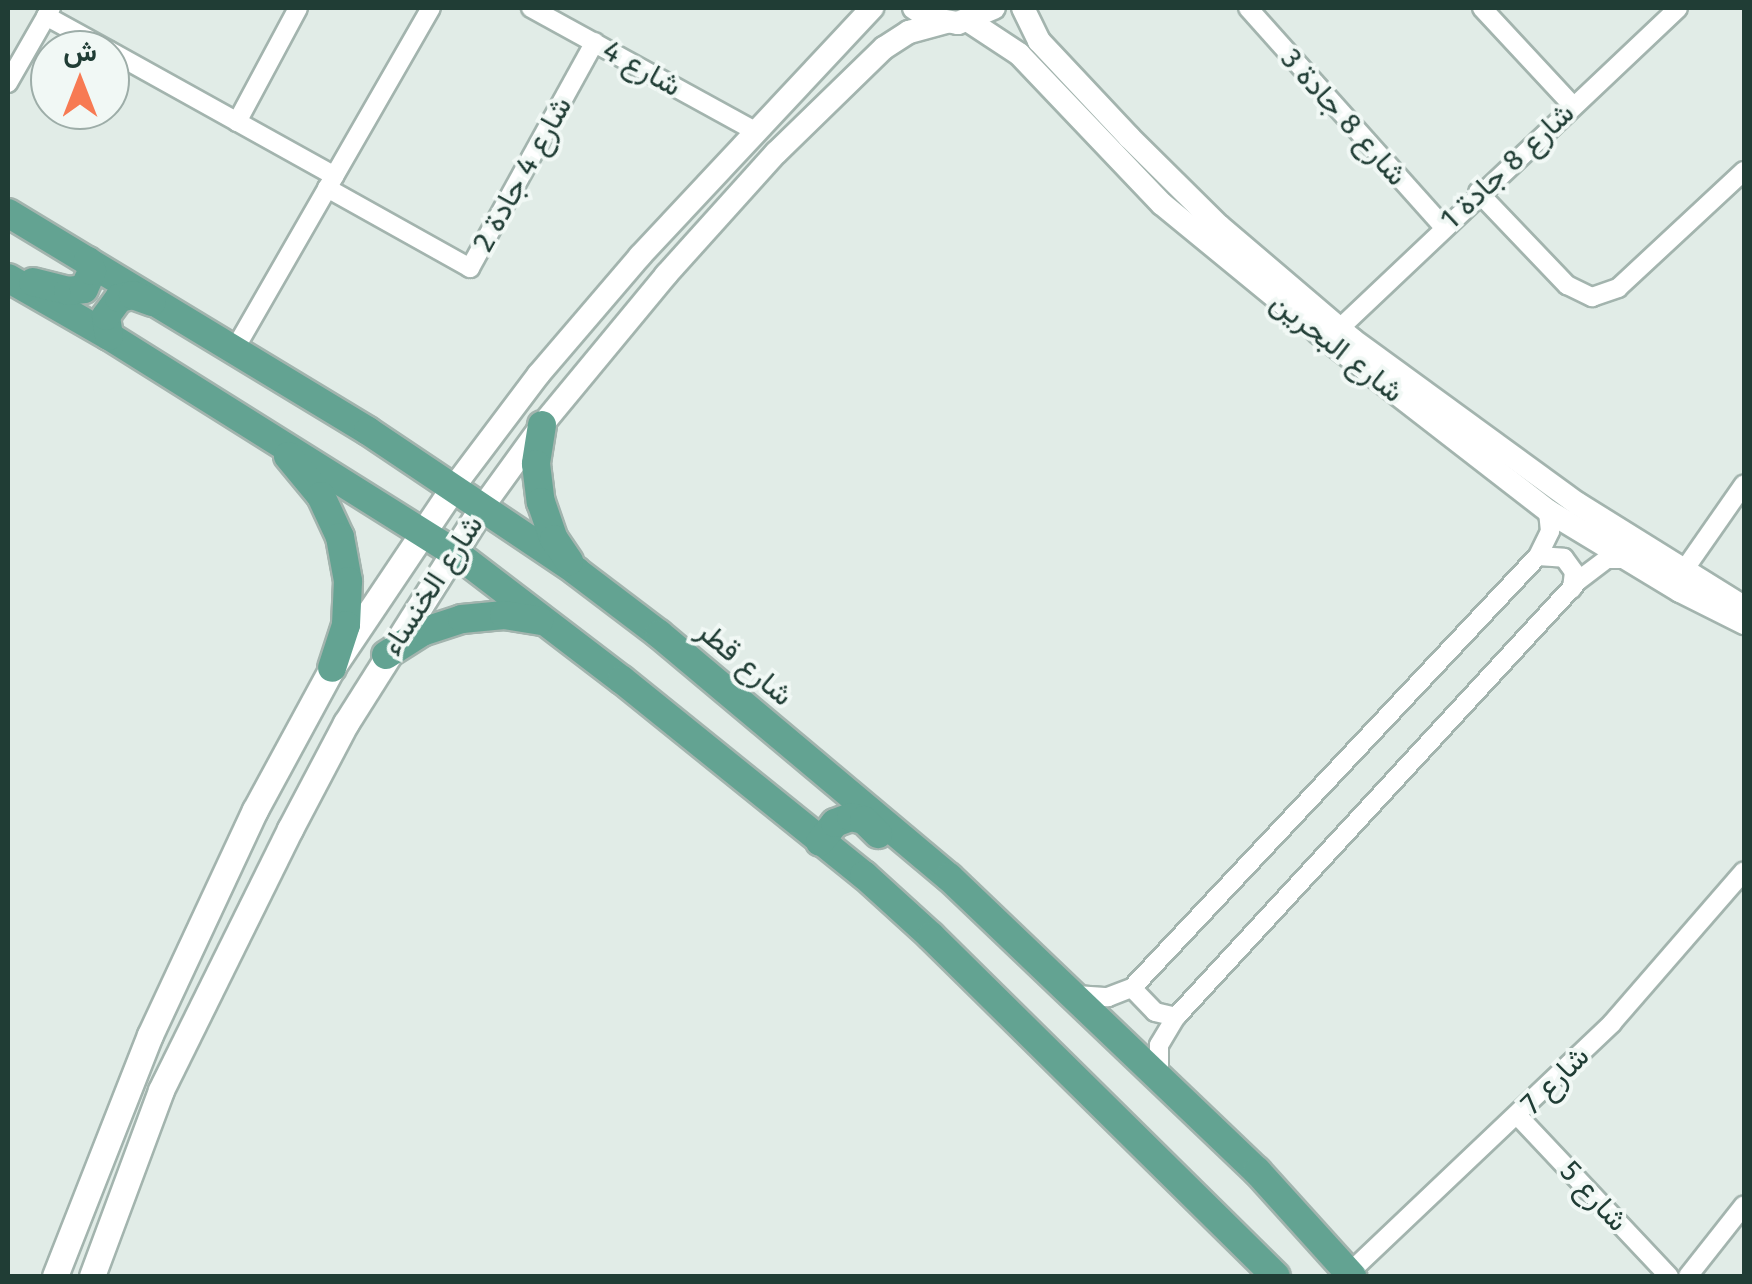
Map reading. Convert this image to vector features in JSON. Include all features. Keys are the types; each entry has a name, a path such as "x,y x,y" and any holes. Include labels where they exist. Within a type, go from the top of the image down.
{"main road":[{"name":"شارع قطر","path":"8,212 236,347 576,571 659,634 949,878 1258,1170 1350,1275"},
{"path":"8,277 68,291 84,288 92,272 88,261"},
{"path":"8,277 452,551 546,622 864,875 992,993 1276,1276"},
{"path":"109,336 106,316 119,298 133,294 172,309"},
{"path":"542,425 536,464 540,502 554,539 576,571"},
{"path":"257,428 321,496 340,537 348,580 347,610 332,668"},
{"name":"شارع الخنساء","path":"55,1276 150,1035 255,810 332,668 420,531 453,488"},
{"name":"شارع الخنساء","path":"92,1276 161,1090 290,829 386,655 482,508"},
{"path":"386,655 422,632 462,619 504,615 546,622"},
{"path":"820,842 835,824 851,817 864,820 923,874 949,878"}],"street":[{"path":"237,122 298,8"},
{"path":"236,347 430,8"},
{"name":"شارع 4","path":"531,8 754,130"},
{"name":"شارع الخنساء","path":"453,488 552,360 754,130 872,8"},
{"name":"شارع البحرين","path":"914,8 958,22 1018,54 1162,204 1231,264 1548,511 1624,559 1744,624"},
{"name":"شارع الخنساء","path":"482,508 542,425 670,270 845,84 909,32 958,22 994,8"},
{"name":"شارع البحرين","path":"1023,8 1039,41 1130,137 1219,226 1340,328 1578,504 1682,573 1744,607"},
{"name":"شارع 8 جادة 3","path":"1248,8 1442,226"},
{"path":"1482,8 1572,106"},
{"name":"شارع 8 جادة 1","path":"1340,328 1442,226 1678,8"},
{"path":"8,83 48,12 77,30"},
{"name":"شارع 4 جادة 2","path":"331,182 470,268 595,42"},
{"path":"130,62 237,122 331,182"},
{"path":"1478,192 1574,292 1602,296 1618,288 1744,171"},
{"path":"1682,573 1744,484"},
{"path":"1067,992 1094,998 1132,988 1538,556 1550,531 1548,511"},
{"path":"1538,556 1556,554 1570,564 1572,590"},
{"path":"1161,1082 1159,1046 1176,1017 1572,590 1607,559 1624,559"},
{"name":"شارع 7","path":"1350,1275 1612,1023 1744,871"},
{"path":"1132,988 1155,1012 1176,1017"},
{"name":"شارع 5","path":"1518,1116 1670,1276"},
{"path":"1688,1276 1744,1205"}]}
